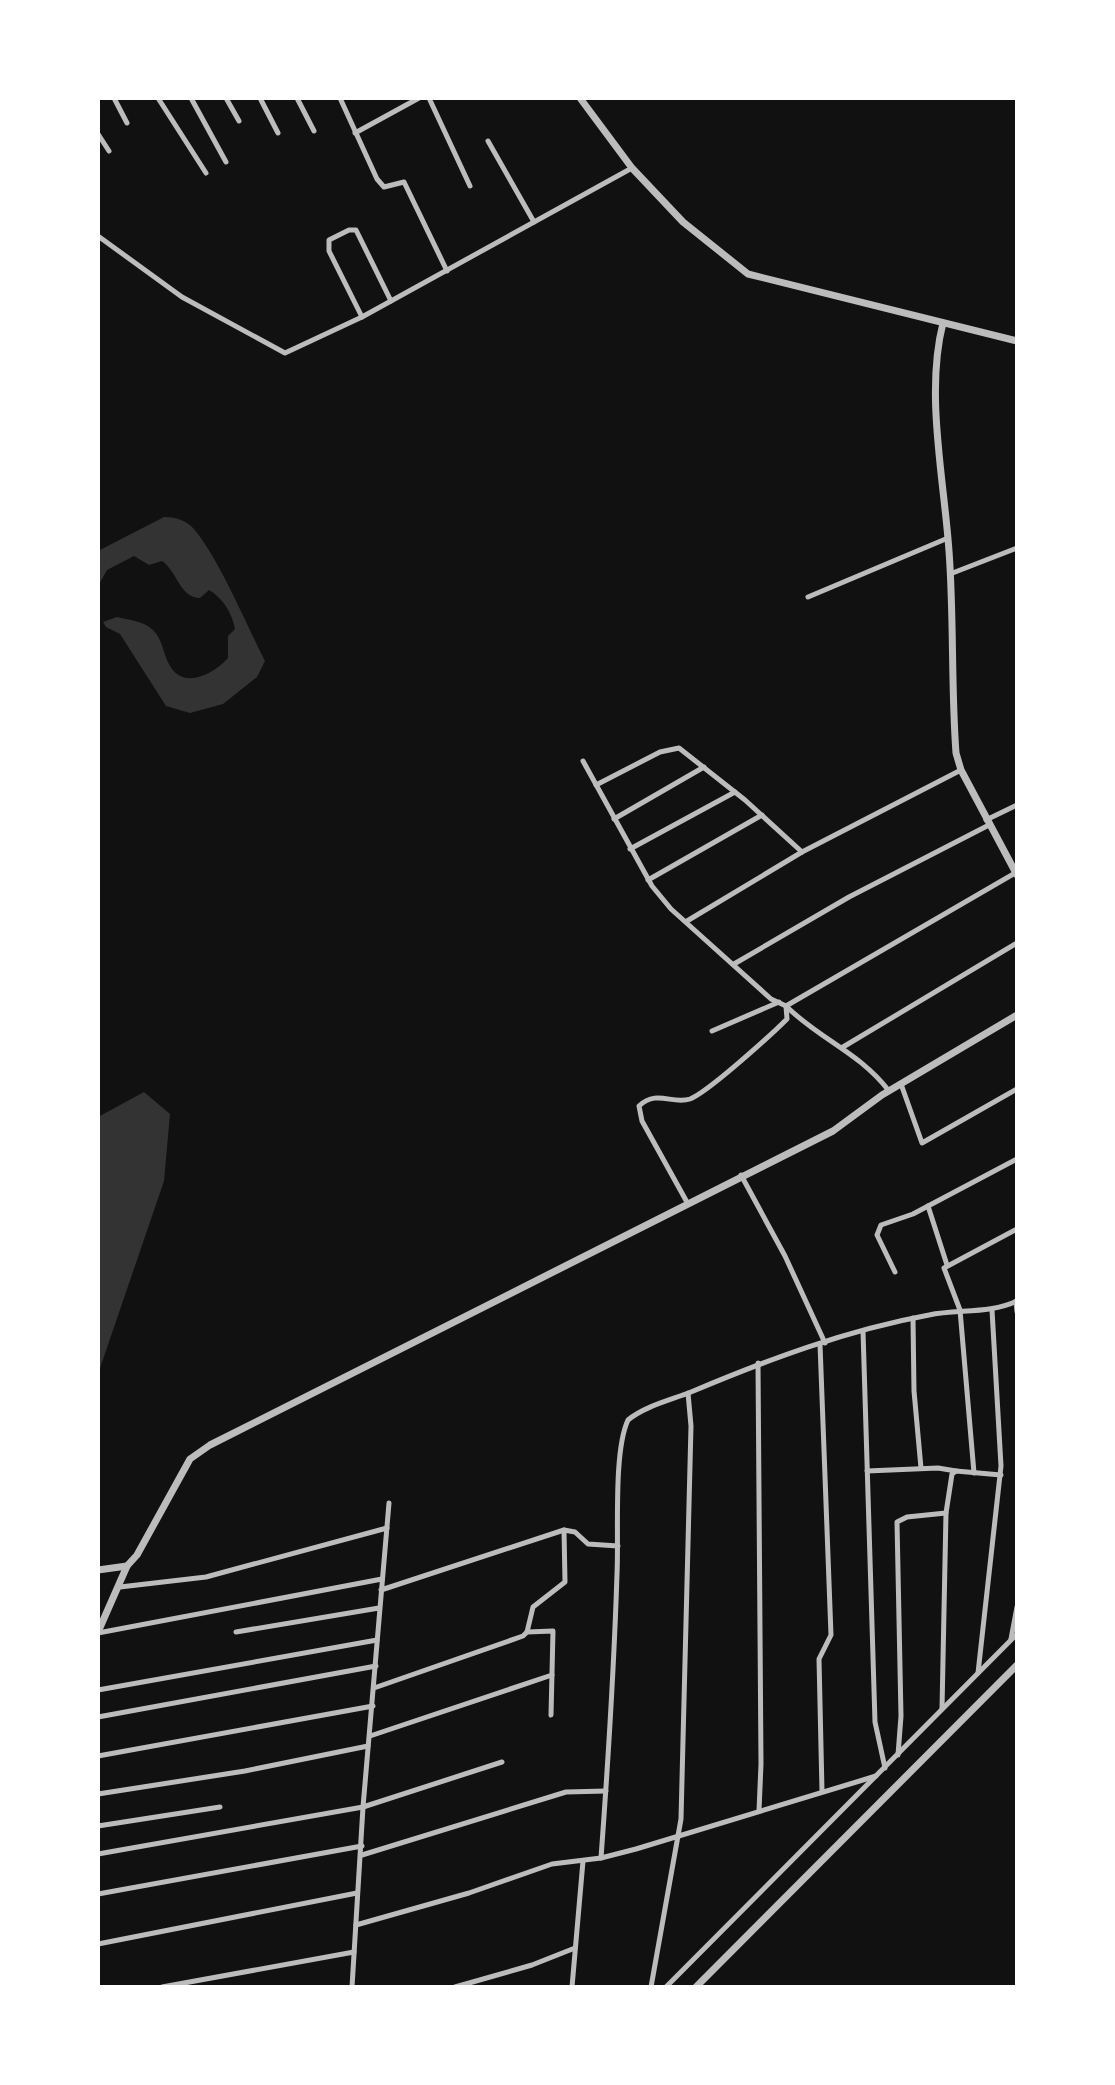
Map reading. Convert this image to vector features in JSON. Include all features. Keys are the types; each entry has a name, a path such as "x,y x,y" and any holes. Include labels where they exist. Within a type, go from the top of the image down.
{"street":[{"path":"114,98 127,122"},
{"path":"158,98 206,173"},
{"path":"191,98 226,162"},
{"path":"226,98 239,121"},
{"path":"260,98 278,133"},
{"path":"297,98 314,131"},
{"path":"340,98 381,185 387,187 402,181 406,184 447,271"},
{"path":"355,132 419,98"},
{"path":"429,98 470,186"},
{"path":"580,98 632,168 683,222 748,274 1017,341"},
{"path":"98,134 109,151"},
{"path":"488,141 534,222"},
{"path":"98,236 182,297 281,352 298,350 632,168"},
{"path":"362,317 329,251 329,240 349,230 356,230 391,301"},
{"path":"786,1006 1017,873 961,770 954,727 950,574 936,382 937,346 943,323"},
{"path":"808,597 948,538"},
{"path":"950,574 1017,548"},
{"path":"596,785 673,747 736,792 802,852"},
{"path":"583,761 648,880 671,909 771,999 786,1006 797,1017 860,1059 889,1091"},
{"path":"614,819 704,767"},
{"path":"687,921 802,852 961,770"},
{"path":"630,849 736,792"},
{"path":"734,964 1017,804"},
{"path":"648,880 762,815"},
{"path":"843,1047 1017,943"},
{"path":"712,1031 779,1002"},
{"path":"688,1203 642,1121 639,1105 659,1096 684,1100 702,1092 787,1019 786,1006"},
{"path":"98,1633 127,1566 137,1555 190,1459 210,1446 568,1267 741,1175 833,1131 889,1091 1017,1015"},
{"path":"901,1084 922,1143 1017,1089"},
{"path":"895,1272 876,1230 881,1225 928,1206 1017,1158"},
{"path":"741,1175 785,1256 822,1344 831,1635 819,1659 822,1791"},
{"path":"928,1206 947,1265"},
{"path":"974,1473 960,1310 944,1272 947,1265 1017,1229"},
{"path":"601,1858 622,1451 628,1419 758,1363 863,1331 913,1318 960,1310 992,1310 1016,1301 1017,1312"},
{"path":"978,1673 1000,1475 998,1366 992,1310"},
{"path":"913,1318 914,1391 921,1468"},
{"path":"863,1331 875,1722 885,1768"},
{"path":"758,1363 761,1764 759,1811"},
{"path":"652,1987 681,1819 690,1467 688,1393"},
{"path":"867,1471 921,1468 1000,1475"},
{"path":"942,1709 946,1513 952,1474 956,1471"},
{"path":"352,1987 363,1807 389,1503"},
{"path":"898,1755 901,1716 895,1530 900,1518 946,1513"},
{"path":"120,1587 206,1577 387,1528"},
{"path":"381,1590 564,1530 575,1532 588,1544 618,1546"},
{"path":"527,1632 533,1607 565,1582 564,1530"},
{"path":"98,1570 127,1566"},
{"path":"98,1633 382,1579"},
{"path":"1011,1639 1017,1607"},
{"path":"236,1632 379,1608"},
{"path":"374,1688 527,1632 553,1631 551,1715"},
{"path":"666,1987 1017,1634"},
{"path":"98,1690 377,1640"},
{"path":"696,1987 1017,1665"},
{"path":"98,1717 376,1666"},
{"path":"370,1736 552,1675"},
{"path":"98,1756 373,1706"},
{"path":"98,1794 245,1771 368,1746"},
{"path":"98,1854 363,1807 502,1762"},
{"path":"356,1926 552,1864 601,1858 876,1776"},
{"path":"362,1855 566,1792 606,1791"},
{"path":"98,1826 219,1807"},
{"path":"98,1894 362,1846"},
{"path":"572,1987 583,1861"},
{"path":"98,1944 357,1892"},
{"path":"455,1987 532,1965 575,1948"},
{"path":"162,1987 354,1952"}],"shaded area":[{"path":"164,517 187,523 203,540 265,661 257,677 223,704 190,713 166,706 120,634 106,627 103,622 117,617 149,627 159,639 172,669 185,678 193,678 209,673 228,658 228,636 235,629 232,617 219,597 209,590 200,598 193,597 183,589 162,561 149,565 134,556 107,570 98,586 98,551"},
{"path":"144,1092 170,1114 164,1181 98,1374 98,1117"}]}
